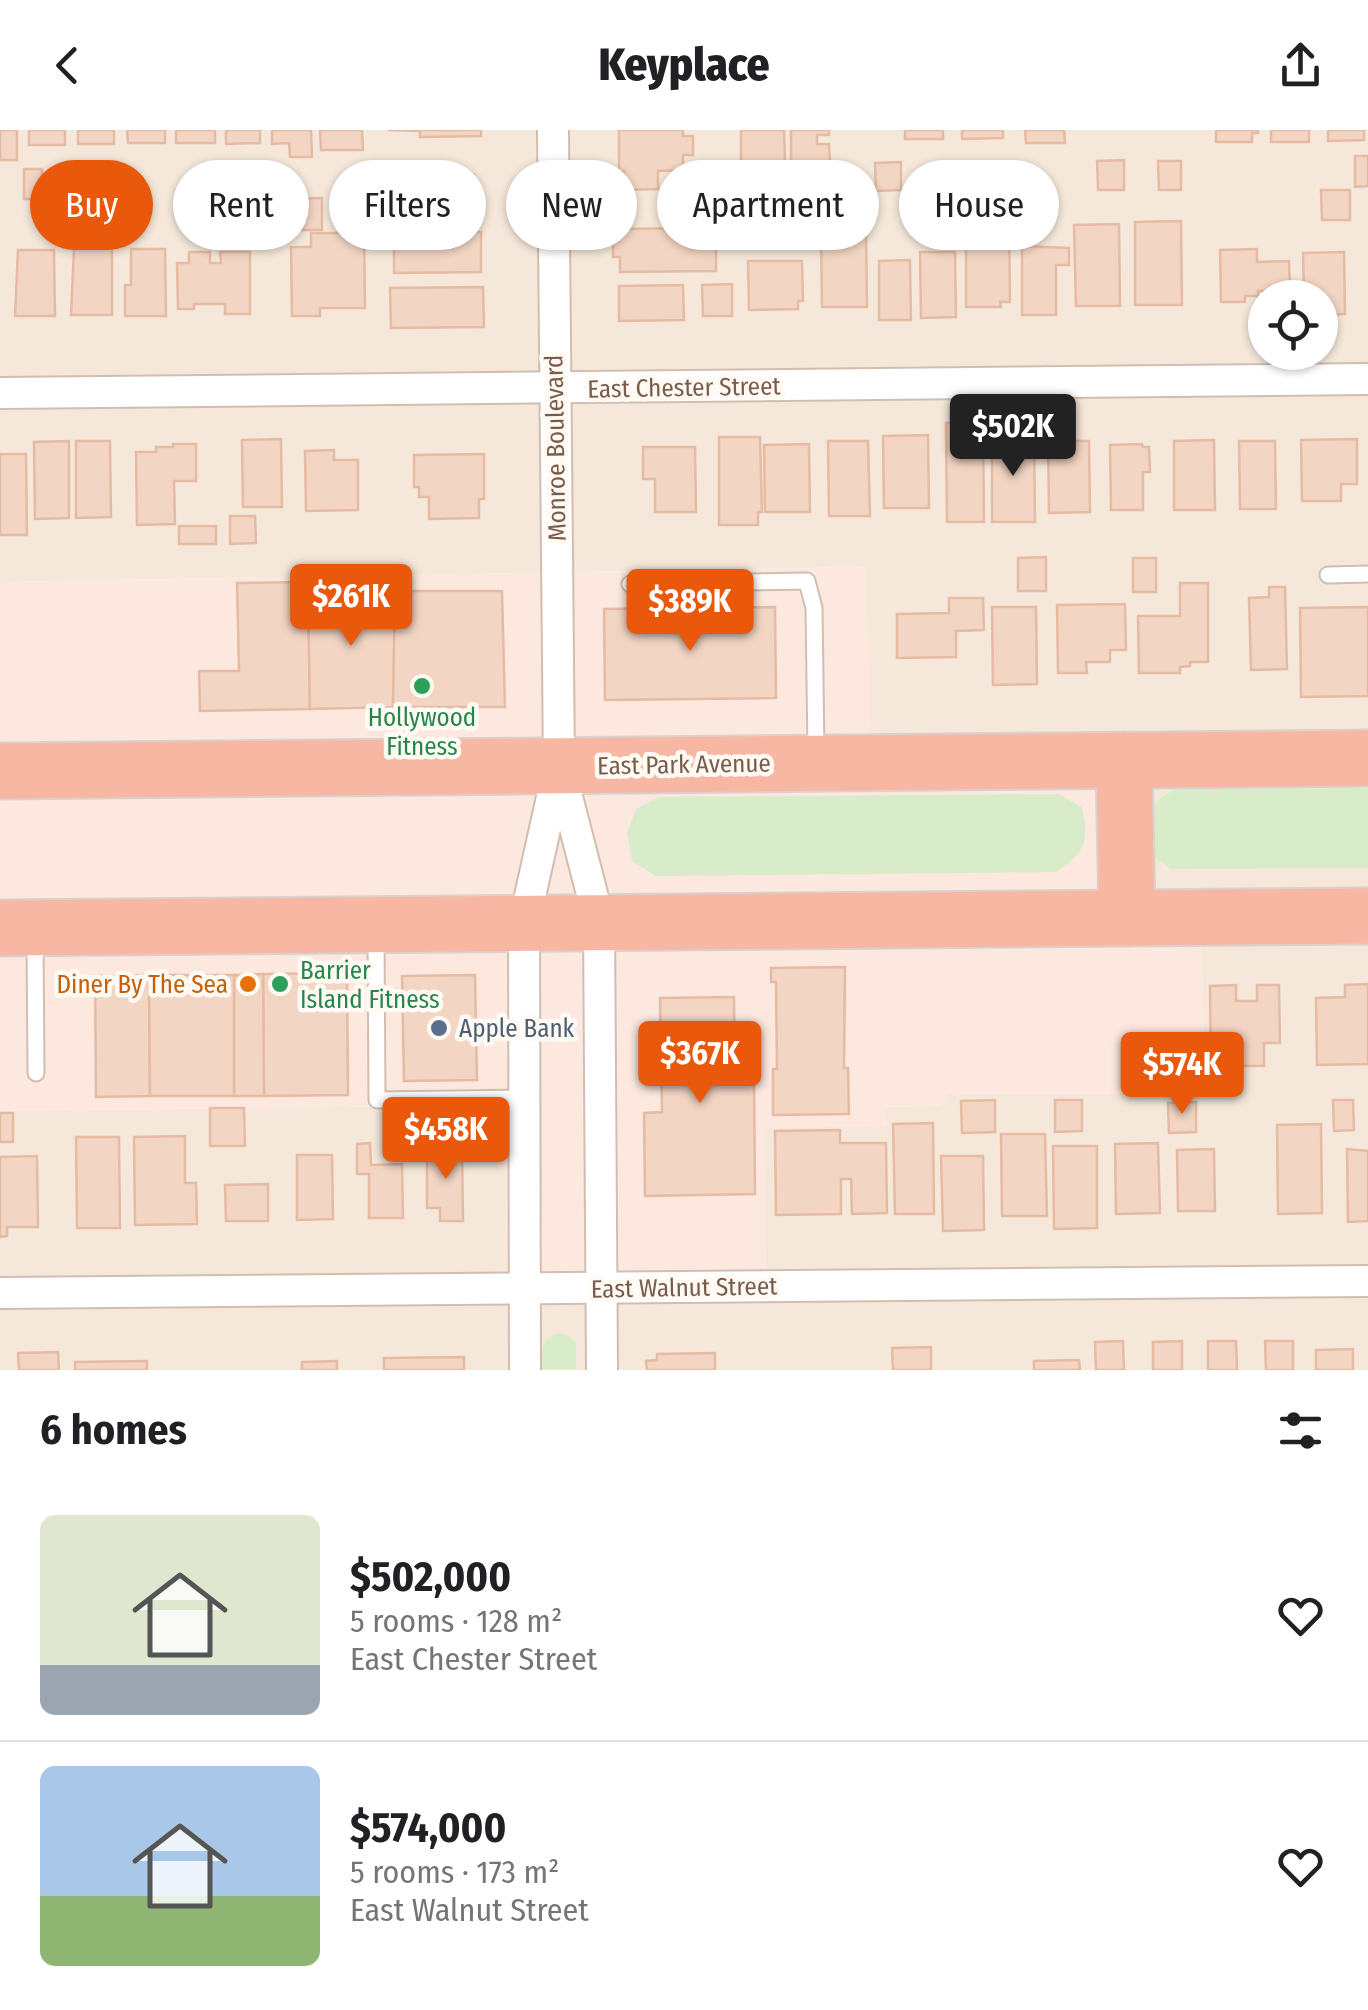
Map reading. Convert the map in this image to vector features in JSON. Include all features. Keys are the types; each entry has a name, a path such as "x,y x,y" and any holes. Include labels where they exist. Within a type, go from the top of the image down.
{"highway":[{"name":"East Park Avenue","path":"0,771 1368,758"},
{"path":"1124,760 1127,918"},
{"path":"17,928 1368,916"}],"street":[{"name":"Monroe Boulevard","path":"524,1370 524,922 559,766 552,130"},
{"name":"East Chester Street","path":"0,393 1368,379"},
{"name":"Monroe Boulevard","path":"559,766 599,921 602,1370"},
{"name":"East Walnut Street","path":"0,1293 1368,1281"}],"lane":[{"path":"1328,575 1368,574"},
{"path":"630,584 807,581 814,608 816,763"},
{"path":"376,924 377,1100 524,1098"},
{"path":"17,928 36,1073"}],"shaded area":[{"path":"0,130 1368,130 1368,1370 0,1370 0,1111 506,1105 766,1290 763,1128 885,1126 884,1107 940,1106 947,1094 1205,1093 1201,913 870,758 865,567 0,582"},
{"path":"866,567 871,758 1129,754 1131,912 1201,912 1205,1093 947,1094 940,1106 884,1107 886,1126 764,1128 766,1291 506,1292 505,1105 0,1111 0,582"}],"green space":[{"path":"1368,788 1368,868 1172,869 1151,855 1144,826 1158,800 1175,789"},
{"path":"1058,794 1082,807 1085,838 1074,858 1056,872 656,876 632,861 627,833 636,809 658,797"},
{"path":"559,1333 576,1344 576,1370 542,1370 545,1343"}],"building":[{"path":"0,130 17,130 17,160 0,160"},
{"path":"29,130 65,130 65,145 29,145"},
{"path":"78,130 114,130 114,144 78,144"},
{"path":"127,130 165,130 165,143 128,143"},
{"path":"176,130 215,130 215,143 176,143"},
{"path":"226,130 260,130 260,143 226,144"},
{"path":"272,130 311,130 312,157 290,157 289,143 272,144"},
{"path":"320,130 362,130 363,150 321,150"},
{"path":"388,130 481,130 481,136 420,137 420,131"},
{"path":"619,130 683,130 683,136 693,136 693,155 683,155 683,160 657,160 657,189 637,190 637,160 619,160"},
{"path":"741,130 784,130 785,160 741,160"},
{"path":"791,130 829,130 829,135 817,135 817,144 829,144 830,160 791,160"},
{"path":"905,130 943,130 943,139 905,139"},
{"path":"962,130 1003,130 1003,138 962,139"},
{"path":"1025,130 1064,130 1065,143 1026,143"},
{"path":"1216,130 1258,133 1252,133 1252,142 1216,142"},
{"path":"1271,130 1309,130 1309,142 1271,142"},
{"path":"1328,130 1364,130 1364,140 1328,141"},
{"path":"1355,156 1368,156 1368,186 1355,187"},
{"path":"1124,160 1124,190 1098,190 1097,161"},
{"path":"1158,161 1181,161 1181,190 1159,190"},
{"path":"899,162 899,190 879,191 879,163"},
{"path":"24,169 30,169 30,199 24,199"},
{"path":"1321,190 1350,190 1350,220 1322,220"},
{"path":"309,198 322,198 322,230 309,230"},
{"path":"1181,221 1182,305 1135,305 1135,222"},
{"path":"1119,224 1120,306 1076,306 1074,225"},
{"path":"657,228 657,250 716,250 716,271 620,272 620,257 613,257 613,250 637,250 637,229"},
{"path":"311,233 329,233 329,250 364,250 365,308 320,308 320,316 292,316 291,250 311,247"},
{"path":"1069,248 1069,265 1056,265 1056,315 1022,315 1022,250"},
{"path":"165,249 166,316 125,316 125,285 131,285 131,250"},
{"path":"1257,249 1257,262 1289,261 1290,280 1248,280 1245,302 1221,302 1220,250"},
{"path":"18,250 54,250 55,316 15,316"},
{"path":"74,250 112,250 112,315 71,315"},
{"path":"394,250 481,250 481,272 394,273"},
{"path":"821,250 866,250 867,307 822,307"},
{"path":"966,250 1009,250 1010,302 1000,302 1001,307 966,307"},
{"path":"189,252 210,252 210,263 221,263 220,252 250,252 250,314 225,314 225,304 194,304 194,309 178,309 177,263 189,263"},
{"path":"920,252 955,252 956,317 921,318"},
{"path":"1344,252 1345,314 1338,314 1338,280 1304,280 1303,253"},
{"path":"910,260 911,320 879,320 879,261"},
{"path":"748,261 802,261 803,301 798,301 798,309 749,310"},
{"path":"732,284 732,316 703,316 702,285"},
{"path":"683,285 684,320 619,321 619,286"},
{"path":"483,287 484,327 391,328 390,288"},
{"path":"946,423 983,423 984,522 947,522"},
{"path":"928,435 929,508 884,508 883,436"},
{"path":"992,435 1034,435 1035,522 992,522"},
{"path":"719,437 760,437 762,512 758,512 758,525 719,525"},
{"path":"1072,437 1072,441 1089,441 1090,512 1049,513 1048,438"},
{"path":"281,439 282,507 243,507 242,440"},
{"path":"1357,439 1357,484 1341,484 1341,501 1302,501 1301,440"},
{"path":"1214,440 1215,510 1174,510 1174,441"},
{"path":"69,441 69,518 35,519 34,442"},
{"path":"76,441 110,441 111,517 76,518"},
{"path":"828,441 868,441 870,516 829,516"},
{"path":"1239,441 1275,441 1276,509 1240,509"},
{"path":"196,444 196,481 174,481 175,524 137,525 136,452 156,452 156,447"},
{"path":"809,444 810,512 765,512 764,445"},
{"path":"1110,445 1149,447 1150,472 1143,472 1143,510 1111,510"},
{"path":"643,447 695,447 696,512 655,512 655,479 643,479"},
{"path":"334,450 334,460 358,460 358,510 306,511 305,451"},
{"path":"0,454 26,454 27,535 0,535"},
{"path":"484,454 484,499 479,499 479,518 429,519 429,497 419,497 419,487 414,487 414,455"},
{"path":"230,516 255,516 256,543 230,544"},
{"path":"179,526 216,526 216,544 179,544"},
{"path":"1046,557 1046,591 1018,591 1018,558"},
{"path":"1133,558 1156,558 1156,592 1133,592"},
{"path":"308,582 310,709 200,711 199,671 239,671 237,583"},
{"path":"1180,583 1208,583 1208,662 1190,662 1190,666 1180,667 1180,673 1139,673 1138,616 1180,616"},
{"path":"1269,587 1285,587 1287,669 1251,670 1249,598 1269,597"},
{"path":"308,590 395,591 393,707 310,709"},
{"path":"395,591 502,591 505,707 393,707"},
{"path":"949,598 983,598 984,630 956,631 956,657 897,658 897,614 949,613"},
{"path":"1125,604 1126,650 1110,650 1110,662 1086,662 1087,673 1058,673 1057,605"},
{"path":"775,607 776,698 605,700 604,609"},
{"path":"992,607 1036,607 1037,684 993,685"},
{"path":"1368,607 1368,696 1301,697 1300,608"},
{"path":"845,967 844,1068 848,1068 849,1114 773,1115 776,982 771,982 771,968"},
{"path":"347,973 348,1095 264,1096 263,974"},
{"path":"263,974 264,1096 234,1096 234,975"},
{"path":"149,975 150,1096 96,1097 95,976"},
{"path":"149,975 234,975 234,1096 150,1096"},
{"name":"Apple Bank","path":"475,975 477,1080 404,1081 402,976"},
{"path":"1368,984 1368,1064 1317,1065 1316,998 1345,997 1345,985"},
{"path":"1236,985 1236,1001 1257,1001 1257,985 1279,985 1280,1043 1264,1043 1264,1066 1211,1066 1210,986"},
{"path":"734,997 735,1078 754,1077 755,1194 645,1196 644,1113 662,1112 660,998"},
{"path":"995,1100 995,1132 962,1133 961,1101"},
{"path":"1055,1100 1082,1100 1082,1131 1055,1132"},
{"path":"1333,1100 1353,1100 1354,1130 1334,1131"},
{"path":"1196,1102 1196,1132 1169,1133 1168,1103"},
{"path":"210,1108 244,1108 245,1146 210,1146"},
{"path":"0,1113 13,1113 13,1142 0,1142"},
{"path":"933,1123 934,1214 895,1214 893,1124"},
{"path":"1321,1124 1322,1213 1278,1214 1277,1125"},
{"path":"840,1130 840,1143 886,1143 887,1213 852,1214 851,1179 841,1179 841,1214 776,1215 775,1131"},
{"path":"1001,1134 1045,1134 1047,1216 1002,1216"},
{"path":"185,1136 185,1183 196,1183 197,1224 135,1225 134,1137"},
{"path":"76,1137 119,1137 120,1228 77,1228"},
{"path":"370,1143 371,1165 402,1164 403,1218 369,1218 369,1174 357,1174 357,1144"},
{"path":"1158,1143 1160,1213 1116,1214 1115,1144"},
{"path":"427,1146 462,1146 463,1221 440,1221 440,1208 427,1208"},
{"path":"1053,1146 1097,1146 1097,1228 1054,1229"},
{"path":"1214,1149 1215,1211 1178,1211 1177,1150"},
{"path":"1347,1149 1368,1151 1368,1221 1348,1222"},
{"path":"297,1155 332,1155 333,1219 297,1220"},
{"path":"37,1156 38,1227 7,1227 7,1236 0,1237 0,1157"},
{"path":"941,1156 983,1156 984,1230 943,1231"},
{"path":"268,1184 268,1221 226,1221 225,1185"},
{"path":"1123,1341 1124,1370 1096,1370 1095,1342"},
{"path":"1182,1341 1182,1370 1153,1370 1153,1342"},
{"path":"1208,1341 1236,1341 1237,1370 1208,1370"},
{"path":"1265,1341 1293,1341 1293,1370 1266,1370"},
{"path":"931,1347 931,1370 893,1370 892,1348"},
{"path":"1353,1349 1353,1370 1316,1370 1316,1350"},
{"path":"58,1352 59,1370 19,1370 18,1353"},
{"path":"715,1353 715,1370 647,1370 646,1361 657,1360 657,1354"},
{"path":"464,1357 464,1370 384,1370 384,1358"},
{"path":"1079,1360 1080,1370 1034,1370 1034,1361"},
{"path":"147,1361 147,1370 75,1370 75,1362"},
{"path":"337,1361 337,1370 302,1370 302,1362"}],"place":[{"name":"Hollywood Fitness","path":"422,686"},
{"name":"Diner By The Sea","path":"248,984"},
{"name":"Barrier Island Fitness","path":"280,984"},
{"name":"Apple Bank","path":"439,1028"}]}
